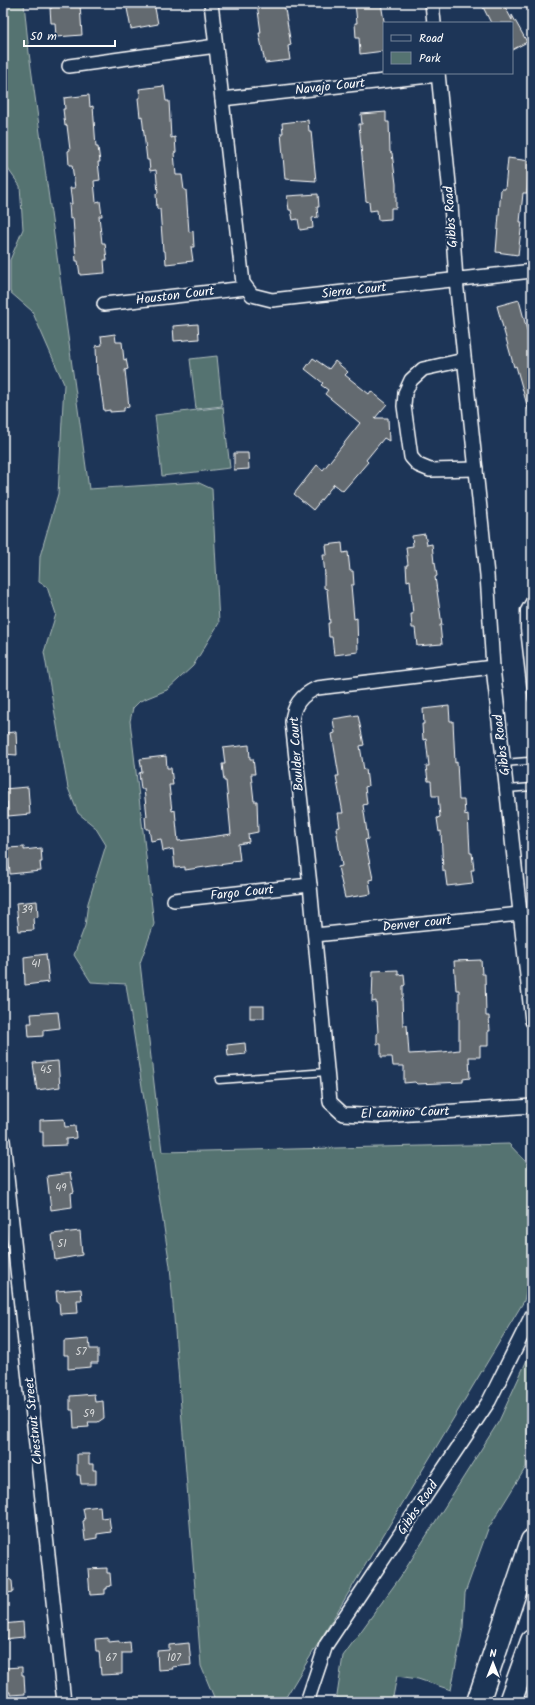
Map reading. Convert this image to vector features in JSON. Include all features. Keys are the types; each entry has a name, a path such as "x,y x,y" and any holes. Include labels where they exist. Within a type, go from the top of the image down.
{"highway":[{"path":"478,1702 532,1541"},
{"path":"510,1702 532,1641"}],"street":[{"path":"211,3 243,283 249,291"},
{"path":"432,3 434,22"},
{"path":"69,66 216,46"},
{"name":"Navajo Court","path":"222,99 438,74"},
{"name":"Gibbs Road","path":"438,74 451,204 456,280 487,575 493,667 520,914 531,998 532,1021"},
{"name":"Sierra Court","path":"249,291 272,300 532,271"},
{"name":"Houston Court","path":"104,304 249,291"},
{"path":"464,360 423,369 411,380 405,393 404,406 411,457 418,465 430,470 476,469"},
{"name":"Boulder Court","path":"315,935 292,722 294,710 300,700 309,691 317,688 493,667"},
{"name":"Fargo Court","path":"174,900 310,885"},
{"name":"Denver court","path":"315,935 520,914"},
{"name":"El camino Court","path":"315,935 330,1102 343,1114 381,1116 532,1106"},
{"name":"Chestnut Street","path":"3,1140 64,1702"},
{"name":"Gibbs Road","path":"307,1702 326,1645 489,1401 532,1315"}],"lane":[{"path":"532,596 524,610 524,629 532,699"},
{"path":"504,763 528,761 532,759"},
{"path":"507,789 532,787"},
{"path":"219,1080 327,1072"}],"green space":[{"path":"3,3 24,3 29,53 89,489 197,482 212,489 219,623 193,666 167,690 140,701 133,708 130,721 154,924 140,963 162,1152 509,1144 527,1163 532,1178 532,1262 524,1301 283,1702 216,1702 201,1666 170,1266 126,984 91,982 74,955 85,926 88,903 106,845 95,827 78,813 68,788 44,652 56,614 47,587 39,582 40,556 58,494 64,384 32,311 10,292 10,260 23,229 20,186 3,162"},
{"path":"217,356 222,406 196,409 190,359"},
{"path":"223,407 230,468 162,476 155,415"},
{"path":"532,1349 532,1392 528,1400 526,1467 488,1529 465,1593 463,1628 451,1690 418,1679 397,1676 392,1702 336,1702 343,1656 401,1576 499,1421"}],"building":[{"path":"52,3 80,4 82,35 56,37 55,23 51,23 50,8 52,8"},
{"path":"126,3 154,3 158,24 131,29"},
{"path":"257,3 284,3 291,45 288,46 290,60 265,63 259,33 261,33"},
{"path":"355,3 381,3 384,21 383,51 360,54 359,38 356,38 355,23 357,23"},
{"path":"481,3 503,3 512,20 512,15 527,42 513,49 513,22 490,22"},
{"path":"164,86 166,101 169,101 171,138 175,137 176,152 174,153 176,175 182,175 184,190 186,190 189,232 193,231 194,247 191,247 193,261 166,264 165,251 163,251 160,209 157,209 156,194 158,193 156,170 150,171 149,160 147,160 142,116 140,117 138,98 140,98 139,89"},
{"path":"89,95 90,107 93,106 96,147 98,147 100,162 98,162 100,180 94,181 96,202 100,201 102,216 99,216 102,243 105,243 107,260 104,260 105,273 80,275 78,261 76,261 73,218 70,219 69,204 72,204 70,188 75,188 72,165 69,165 68,151 70,150 67,125 65,126 63,109 65,109 64,98"},
{"path":"386,112 386,122 389,122 390,152 392,153 396,184 396,208 391,208 391,219 378,220 377,210 370,211 369,202 366,201 359,124 362,124 361,114"},
{"path":"308,120 309,131 311,131 316,181 285,179 281,133 283,133 282,123"},
{"path":"508,158 530,161 527,193 523,193 520,222 522,222 518,255 496,252 501,189 505,189"},
{"path":"318,194 318,217 312,218 313,228 300,230 298,219 293,220 291,210 289,210 287,196"},
{"path":"519,300 532,349 532,411 529,412 516,366 514,367 497,306"},
{"path":"198,324 199,339 174,341 173,326"},
{"path":"115,334 116,342 122,342 124,360 126,359 128,369 125,370 129,407 124,408 124,411 110,412 110,410 104,411 99,375 97,375 96,346 102,345 101,336"},
{"path":"313,358 329,369 335,361 348,372 345,375 369,394 371,391 387,404 375,418 388,418 389,441 384,438 366,460 368,462 343,491 334,484 313,510 294,494 317,465 323,470 360,423 325,394 328,390 321,385 323,383 305,369"},
{"path":"234,453 248,453 249,469 234,470"},
{"path":"425,534 427,545 432,544 434,563 435,562 437,576 435,577 442,625 440,625 442,644 417,646 415,628 412,628 411,614 413,614 410,580 407,581 406,565 408,565 406,547 413,546 412,536"},
{"path":"342,543 343,553 348,552 350,571 353,571 354,585 351,585 354,619 357,618 358,652 334,655 332,637 329,637 328,623 330,623 327,589 324,588 325,575 323,555 327,555 326,545"},
{"path":"449,706 450,721 453,721 459,800 464,800 465,815 468,814 470,853 472,853 474,870 471,870 473,883 447,886 445,871 443,871 441,831 439,832 437,818 440,817 438,796 432,796 431,781 428,781 426,766 429,766 426,739 423,740 422,724 424,724 423,709"},
{"path":"358,715 364,745 360,746 364,770 366,769 368,786 365,787 367,804 363,805 368,839 365,840 373,879 369,880 371,894 345,898 338,867 342,866 336,828 340,827 338,813 343,813 336,776 339,776 332,734 335,733 333,719"},
{"path":"16,732 17,755 3,754 3,733"},
{"path":"249,745 250,759 253,759 255,774 251,774 254,801 257,801 258,832 248,834 249,842 238,844 240,860 232,861 232,863 185,870 185,867 175,868 173,849 163,851 161,839 151,841 149,829 146,829 145,817 147,816 144,789 141,789 139,773 142,772 140,759 166,756 167,768 171,768 173,785 169,785 172,811 175,810 178,841 196,839 231,834 226,781 224,781 222,764 225,764 223,748"},
{"path":"28,787 30,814 8,816 7,802 4,802 3,789"},
{"path":"24,847 24,850 41,848 41,871 10,874 8,848"},
{"path":"37,901 38,917 33,918 34,930 19,931 16,903"},
{"path":"46,954 49,982 25,985 24,957"},
{"path":"481,960 482,974 485,974 486,1016 489,1016 490,1031 488,1031 488,1046 480,1046 480,1057 469,1057 470,1078 463,1079 463,1082 417,1084 415,1082 404,1083 404,1066 393,1066 392,1057 381,1057 381,1044 377,1044 378,1033 376,1001 372,1002 373,971 398,970 398,975 404,974 405,985 403,986 402,998 403,1025 407,1025 409,1054 443,1052 459,1050 459,990 456,990 454,961"},
{"path":"250,1006 264,1006 264,1018 250,1018"},
{"path":"58,1012 60,1028 43,1030 43,1036 29,1037 28,1023 32,1023 31,1014"},
{"path":"245,1043 246,1054 228,1056 227,1045"},
{"path":"58,1061 60,1087 37,1090 33,1063"},
{"path":"64,1119 65,1127 75,1126 76,1138 66,1139 66,1145 43,1146 43,1132 40,1132 40,1120"},
{"path":"70,1173 74,1192 71,1193 72,1207 51,1210 47,1176"},
{"path":"80,1231 82,1255 55,1260 52,1234"},
{"path":"81,1289 82,1300 77,1300 78,1313 60,1314 56,1291"},
{"path":"89,1339 90,1349 98,1349 98,1363 91,1363 91,1367 68,1369 68,1355 64,1355 64,1341"},
{"path":"94,1394 95,1402 103,1401 104,1418 98,1422 88,1422 89,1427 74,1428 73,1410 70,1410 70,1396"},
{"path":"77,1454 89,1454 89,1464 93,1464 93,1470 96,1470 96,1484 81,1484 80,1475 77,1475"},
{"path":"100,1506 101,1518 109,1517 111,1532 97,1534 97,1538 85,1540 83,1521 85,1520 83,1508"},
{"path":"107,1568 107,1573 110,1573 111,1586 105,1589 105,1594 90,1595 88,1569"},
{"path":"3,1575 12,1581 13,1592 3,1594"},
{"path":"23,1622 24,1637 3,1639 3,1624"},
{"path":"108,1638 108,1642 130,1642 131,1653 122,1653 122,1674 101,1675 99,1651 96,1651 95,1639"},
{"path":"189,1643 191,1665 172,1667 173,1669 158,1670 157,1651 169,1650 169,1645"},
{"path":"22,1667 25,1694 10,1695 10,1692 3,1692 3,1668"}]}
